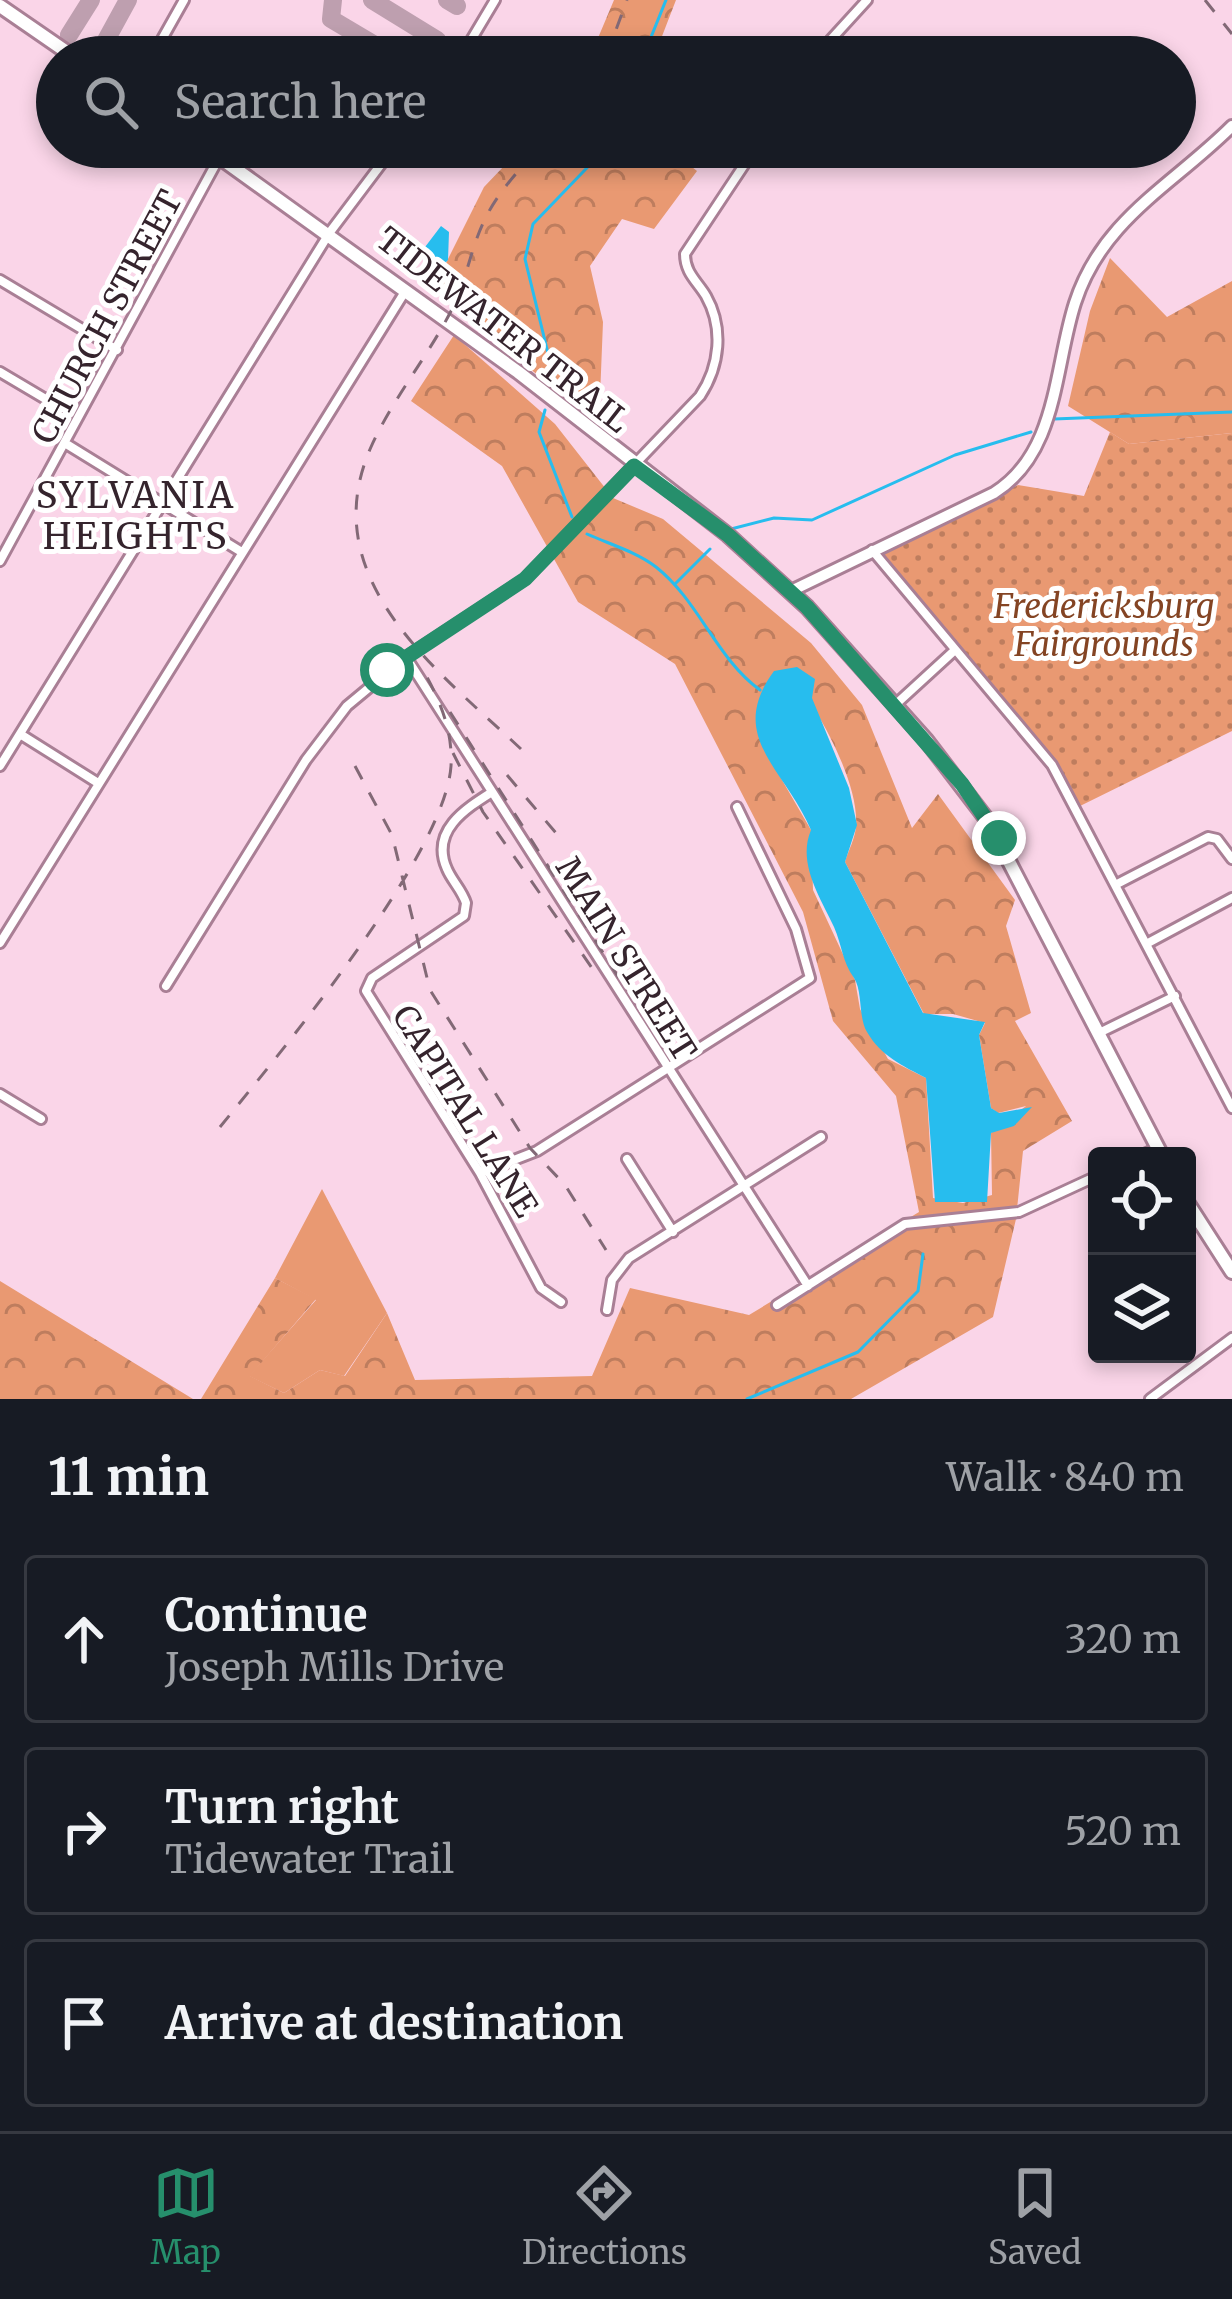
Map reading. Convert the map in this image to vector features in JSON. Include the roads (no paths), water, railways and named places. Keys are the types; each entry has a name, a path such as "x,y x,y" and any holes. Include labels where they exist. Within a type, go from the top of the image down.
{"main road":[{"path":"0,6 44,36"},
{"path":"1196,156 1232,126"},
{"name":"TIDEWATER TRAIL","path":"235,168 407,289 739,544 791,591 895,706 988,821 1157,1147"},
{"path":"791,591 994,493 1022,469 1044,430 1074,305 1092,260 1125,215 1182,168"},
{"path":"1196,1216 1232,1272"}],"street":[{"path":"164,36 184,0"},
{"path":"474,36 495,0"},
{"path":"834,36 866,0"},
{"name":"CHURCH STREET","path":"0,561 68,445 213,168"},
{"path":"0,766 331,232 378,168"},
{"path":"166,986 322,735 362,691 406,657 525,579 700,396 712,376 716,322 689,274 685,254 742,168"},
{"path":"0,280 117,350"},
{"path":"0,943 407,289"},
{"path":"0,372 59,407"},
{"path":"68,445 241,551"},
{"path":"872,550 1052,765 1232,1105"},
{"path":"895,706 955,650"},
{"name":"MAIN STREET","path":"406,657 808,1286"},
{"path":"20,734 98,783"},
{"name":"CAPITAL LANE","path":"492,792 456,818 444,842 447,870 466,903 464,916 372,978 366,991 480,1173 542,1288 561,1302"},
{"path":"480,1173 534,1153 810,978 796,929 737,807"},
{"path":"1117,884 1208,837 1217,839 1232,859"},
{"path":"1148,943 1232,898"},
{"path":"1099,1033 1175,996"},
{"path":"0,1094 41,1119"},
{"path":"607,1310 608,1288 622,1265 821,1137"},
{"path":"627,1159 673,1232"},
{"path":"777,1305 914,1221 1001,1216 1088,1180"},
{"path":"1150,1399 1232,1338"}],"water":[{"path":"441,226 449,232 448,260 436,273 427,267 422,251"},
{"path":"797,667 815,679 812,698 849,788 857,825 845,862 923,1013 985,1022 979,1035 991,1108 999,1113 1032,1107 1014,1126 991,1133 987,1202 935,1202 926,1078 886,1054 867,1032 857,984 808,867 811,830 757,734 761,694 774,671"}],"waterway":[{"path":"651,36 666,0"},
{"path":"555,382 525,259 533,224 587,168"},
{"path":"545,410 539,432 572,517"},
{"path":"1054,419 1232,412"},
{"path":"731,529 774,518 812,520 955,455 1031,432"},
{"path":"587,534 656,567 684,596 731,662 760,690"},
{"path":"676,583 710,549"},
{"path":"747,1399 858,1352 918,1291 923,1254"}],"railway":[{"path":"614,36 627,0"},
{"path":"1205,0 1232,34"},
{"path":"521,749 454,687 393,618 371,579 358,538 357,494 379,430 455,302 485,219 522,168"},
{"path":"220,1127 356,952 421,850 442,804 451,766 450,740 440,704 423,670"},
{"path":"450,712 621,981"},
{"path":"453,753 483,812 599,978"},
{"path":"355,766 392,835 430,990 530,1148 565,1185 606,1250"},
{"path":"507,775 561,839"}],"district":[{"name":"SYLVANIA HEIGHTS","path":"136,516"}],"park label":[{"name":"Fredericksburg Fairgrounds","path":"1104,625"}]}
